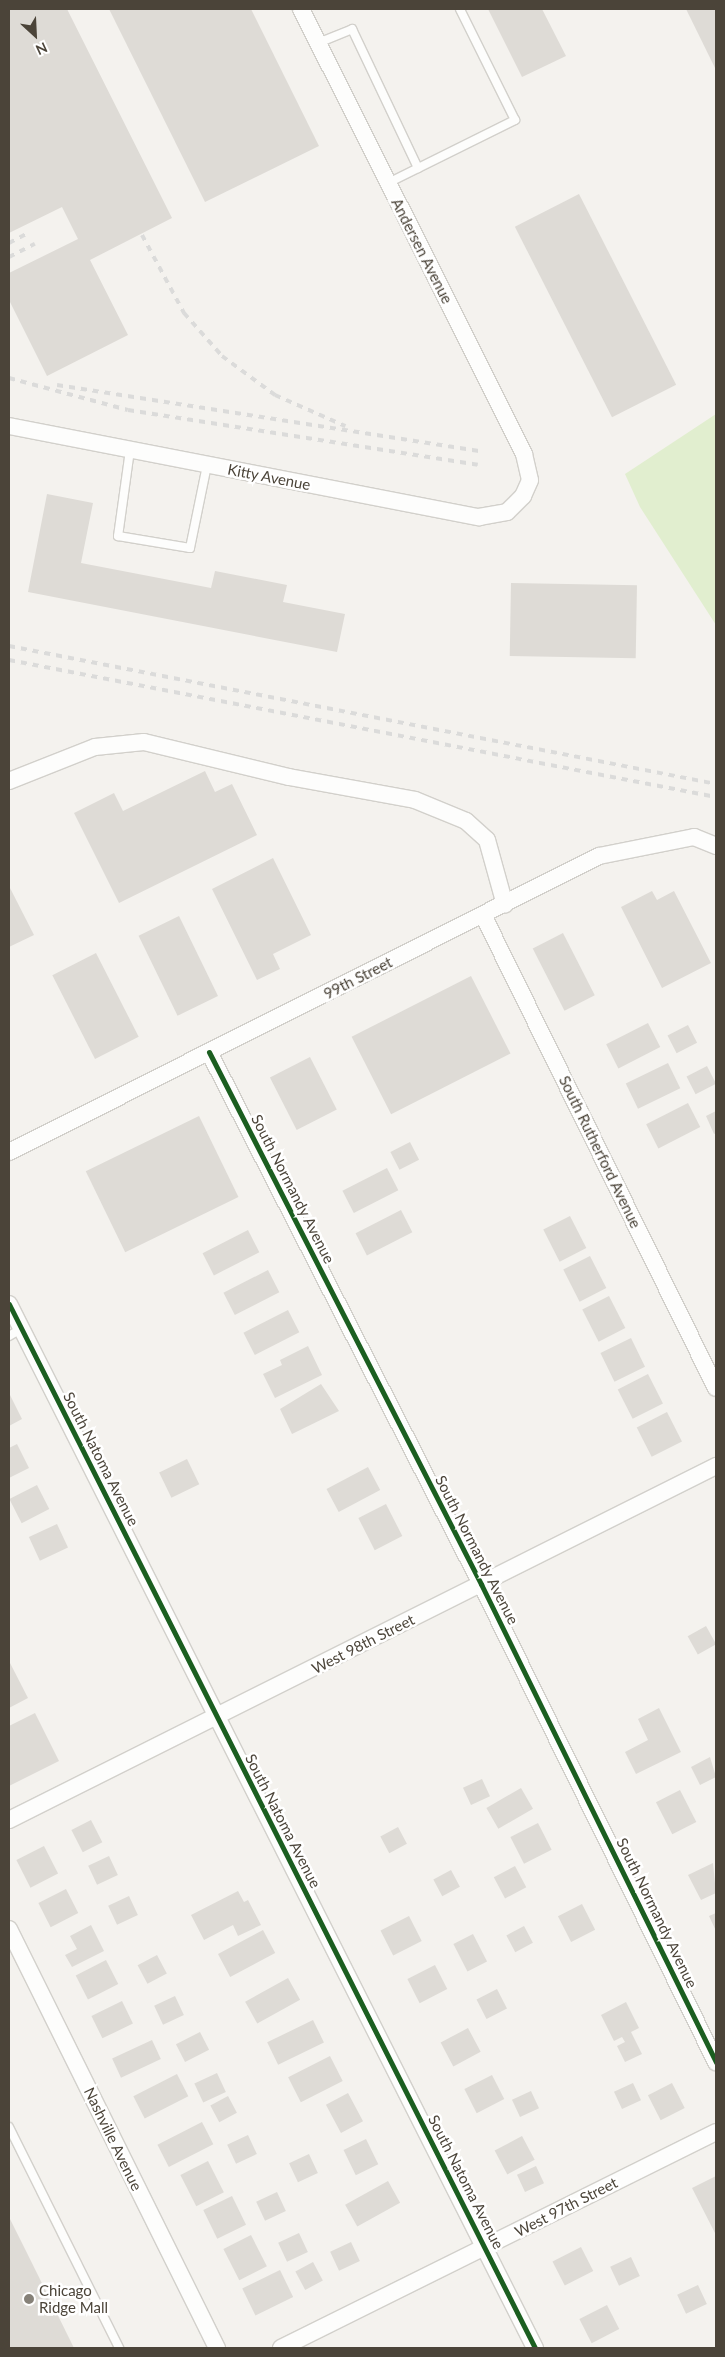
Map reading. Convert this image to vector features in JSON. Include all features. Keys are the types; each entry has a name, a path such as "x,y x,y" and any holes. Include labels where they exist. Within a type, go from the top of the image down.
{"street":[{"name":"Andersen Avenue","path":"301,9 524,454 530,480 523,496"},
{"name":"Kitty Avenue","path":"9,426 479,517 507,512 523,496"},
{"path":"9,781 95,747 144,742 289,777 415,800 466,821 487,840 505,905"},
{"name":"99th Street","path":"9,1152 505,905 599,856 694,837 716,846"},
{"name":"South Rutherford Avenue","path":"483,915 716,1388"},
{"name":"South Normandy Avenue","path":"209,1052 481,1584 716,2062"},
{"name":"South Natoma Avenue","path":"9,1304 15,1332 217,1717 535,2348"},
{"name":"West 98th Street","path":"9,1820 716,1466"},
{"name":"Nashville Avenue","path":"9,1929 216,2348"},
{"name":"West 97th Street","path":"281,2348 716,2132"}],"lane":[{"path":"388,183 515,120 460,9"},
{"path":"318,43 352,29 418,168"},
{"path":"130,450 118,536 190,548 207,465"},
{"path":"9,2127 120,2348"}],"green space":[{"path":"716,414 716,625 640,507 625,474"}],"building":[{"path":"9,9 67,9 172,218 90,260 128,335 47,376 9,300 9,273 78,239 62,207 9,233"},
{"path":"109,9 251,9 319,146 205,202"},
{"path":"488,9 542,9 566,56 522,77"},
{"path":"686,9 716,9 716,70"},
{"path":"579,194 676,385 612,417 515,227"},
{"path":"47,494 93,503 81,563 211,588 215,571 287,585 283,602 345,614 337,652 28,592"},
{"path":"511,583 637,585 636,658 510,656"},
{"path":"205,771 215,792 232,784 257,835 119,903 74,813 114,793 123,811"},
{"path":"273,858 311,935 273,954 280,969 257,980 212,889"},
{"path":"9,886 34,935 9,947"},
{"path":"652,891 657,900 674,891 711,963 662,988 621,907"},
{"path":"179,916 218,996 178,1016 139,936"},
{"path":"563,933 595,995 564,1011 533,948"},
{"path":"96,953 139,1037 95,1059 52,975"},
{"path":"471,976 510,1054 391,1114 352,1037"},
{"path":"648,1023 660,1047 618,1068 606,1044"},
{"path":"688,1025 697,1043 677,1053 668,1035"},
{"path":"310,1057 337,1110 297,1130 270,1077"},
{"path":"668,1063 680,1088 638,1109 626,1084"},
{"path":"707,1066 716,1084 696,1094 687,1076"},
{"path":"688,1103 700,1127 658,1148 646,1124"},
{"path":"716,1111 716,1133 714,1134 706,1116"},
{"path":"199,1116 238,1197 125,1252 86,1171"},
{"path":"410,1142 419,1160 399,1170 390,1152"},
{"path":"387,1168 398,1190 354,1213 342,1191"},
{"path":"401,1210 412,1232 367,1255 356,1233"},
{"path":"570,1216 586,1248 560,1262 543,1230"},
{"path":"248,1230 259,1252 214,1275 203,1253"},
{"path":"590,1256 606,1288 580,1302 563,1270"},
{"path":"268,1270 279,1292 235,1315 223,1293"},
{"path":"609,1296 625,1328 599,1342 582,1310"},
{"path":"288,1310 299,1332 255,1355 243,1333"},
{"path":"631,1338 645,1367 614,1382 600,1353"},
{"path":"308,1346 322,1375 275,1398 263,1374 282,1365 280,1360"},
{"path":"648,1374 663,1403 633,1419 618,1389"},
{"path":"321,1384 339,1411 292,1434 280,1409"},
{"path":"9,1393 22,1419 9,1426"},
{"path":"667,1412 682,1441 652,1457 637,1427"},
{"path":"17,1444 29,1468 9,1478 9,1448"},
{"path":"187,1459 199,1484 171,1498 159,1473"},
{"path":"368,1467 380,1490 339,1512 327,1489"},
{"path":"37,1485 49,1509 22,1523 9,1499"},
{"path":"386,1504 402,1536 375,1550 358,1518"},
{"path":"57,1524 68,1548 40,1561 29,1537"},
{"path":"706,1626 716,1644 698,1655 688,1636"},
{"path":"9,1661 28,1698 9,1708"},
{"path":"659,1708 681,1752 636,1774 625,1752 648,1740 638,1719"},
{"path":"35,1713 59,1761 9,1786 9,1726"},
{"path":"710,1757 716,1777 700,1785 691,1767"},
{"path":"482,1779 490,1796 471,1805 463,1788"},
{"path":"521,1788 533,1809 498,1829 486,1808"},
{"path":"680,1790 696,1822 672,1834 656,1802"},
{"path":"91,1820 102,1842 83,1852 71,1830"},
{"path":"538,1823 552,1850 524,1864 510,1837"},
{"path":"398,1827 407,1844 389,1853 380,1836"},
{"path":"44,1846 58,1874 30,1888 16,1860"},
{"path":"109,1856 118,1875 97,1885 88,1866"},
{"path":"713,1863 716,1893 701,1900 688,1875"},
{"path":"515,1866 526,1887 505,1898 494,1877"},
{"path":"451,1870 460,1887 442,1896 433,1879"},
{"path":"66,1889 78,1913 51,1927 38,1903"},
{"path":"238,1891 244,1902 248,1900 261,1925 238,1936 233,1925 204,1940 191,1915"},
{"path":"129,1896 138,1915 117,1925 108,1906"},
{"path":"582,1904 595,1930 571,1942 558,1916"},
{"path":"716,1913 716,1931 709,1916"},
{"path":"409,1916 422,1941 393,1955 380,1931"},
{"path":"91,1925 104,1951 72,1967 65,1955 77,1949 70,1936"},
{"path":"524,1926 533,1943 515,1952 506,1935"},
{"path":"263,1930 275,1953 230,1977 218,1954"},
{"path":"473,1934 487,1962 467,1972 453,1944"},
{"path":"157,1955 167,1974 147,1984 138,1965"},
{"path":"106,1960 118,1984 88,1999 76,1975"},
{"path":"435,1965 447,1989 420,2003 407,1979"},
{"path":"288,1978 300,2000 257,2024 245,2002"},
{"path":"497,1989 507,2009 486,2019 477,1999"},
{"path":"175,1996 184,2015 163,2025 154,2006"},
{"path":"122,2001 133,2023 102,2038 91,2016"},
{"path":"626,2002 639,2028 631,2032 642,2054 625,2062 617,2046 625,2042 622,2037 614,2041 601,2015"},
{"path":"313,2020 324,2042 278,2065 267,2042"},
{"path":"468,2028 481,2052 453,2066 441,2043"},
{"path":"200,2032 209,2050 185,2062 176,2044"},
{"path":"152,2040 161,2059 121,2078 112,2059"},
{"path":"330,2056 343,2081 301,2102 288,2077"},
{"path":"217,2073 226,2092 203,2103 194,2084"},
{"path":"177,2074 188,2096 145,2119 133,2096"},
{"path":"492,2075 504,2099 477,2113 464,2089"},
{"path":"633,2083 641,2100 622,2109 614,2092"},
{"path":"672,2083 685,2108 661,2120 648,2095"},
{"path":"531,2091 539,2108 520,2117 512,2100"},
{"path":"348,2093 363,2121 341,2133 326,2105"},
{"path":"228,2096 237,2113 219,2122 210,2105"},
{"path":"202,2122 213,2144 169,2167 157,2145"},
{"path":"248,2135 257,2154 236,2164 227,2145"},
{"path":"522,2136 535,2160 507,2174 495,2151"},
{"path":"366,2139 378,2164 356,2175 344,2150"},
{"path":"309,2154 318,2173 298,2182 289,2163"},
{"path":"208,2161 224,2192 196,2206 180,2175"},
{"path":"536,2166 544,2183 525,2192 517,2175"},
{"path":"716,2176 716,2235 692,2188"},
{"path":"388,2181 400,2203 357,2227 345,2205"},
{"path":"277,2192 286,2211 265,2221 256,2202"},
{"path":"232,2196 246,2225 217,2239 203,2210"},
{"name":"Chicago Ridge Mall","path":"9,2217 25,2249 74,2348 9,2348"},
{"path":"299,2233 308,2252 287,2262 278,2243"},
{"path":"251,2235 267,2266 239,2280 223,2249"},
{"path":"351,2242 360,2261 339,2271 330,2252"},
{"path":"581,2247 593,2271 565,2286 552,2262"},
{"path":"631,2257 640,2276 619,2286 610,2267"},
{"path":"313,2262 323,2281 305,2290 295,2271"},
{"path":"280,2270 293,2297 255,2315 242,2288"},
{"path":"698,2285 707,2304 686,2314 677,2295"},
{"path":"607,2305 619,2329 592,2343 579,2319"}],"railway":[{"path":"9,243 28,233"},
{"path":"142,235 184,313 222,356 275,395 345,426"},
{"path":"9,257 35,244"},
{"path":"9,378 128,410 478,465"},
{"path":"57,385 479,451"},
{"path":"9,646 716,784"},
{"path":"9,660 716,797"}],"cycle path":[{"path":"209,1052 481,1584 716,2062"},
{"path":"9,1304 535,2348"}],"place":[{"name":"Chicago Ridge Mall","path":"29,2299"}]}
